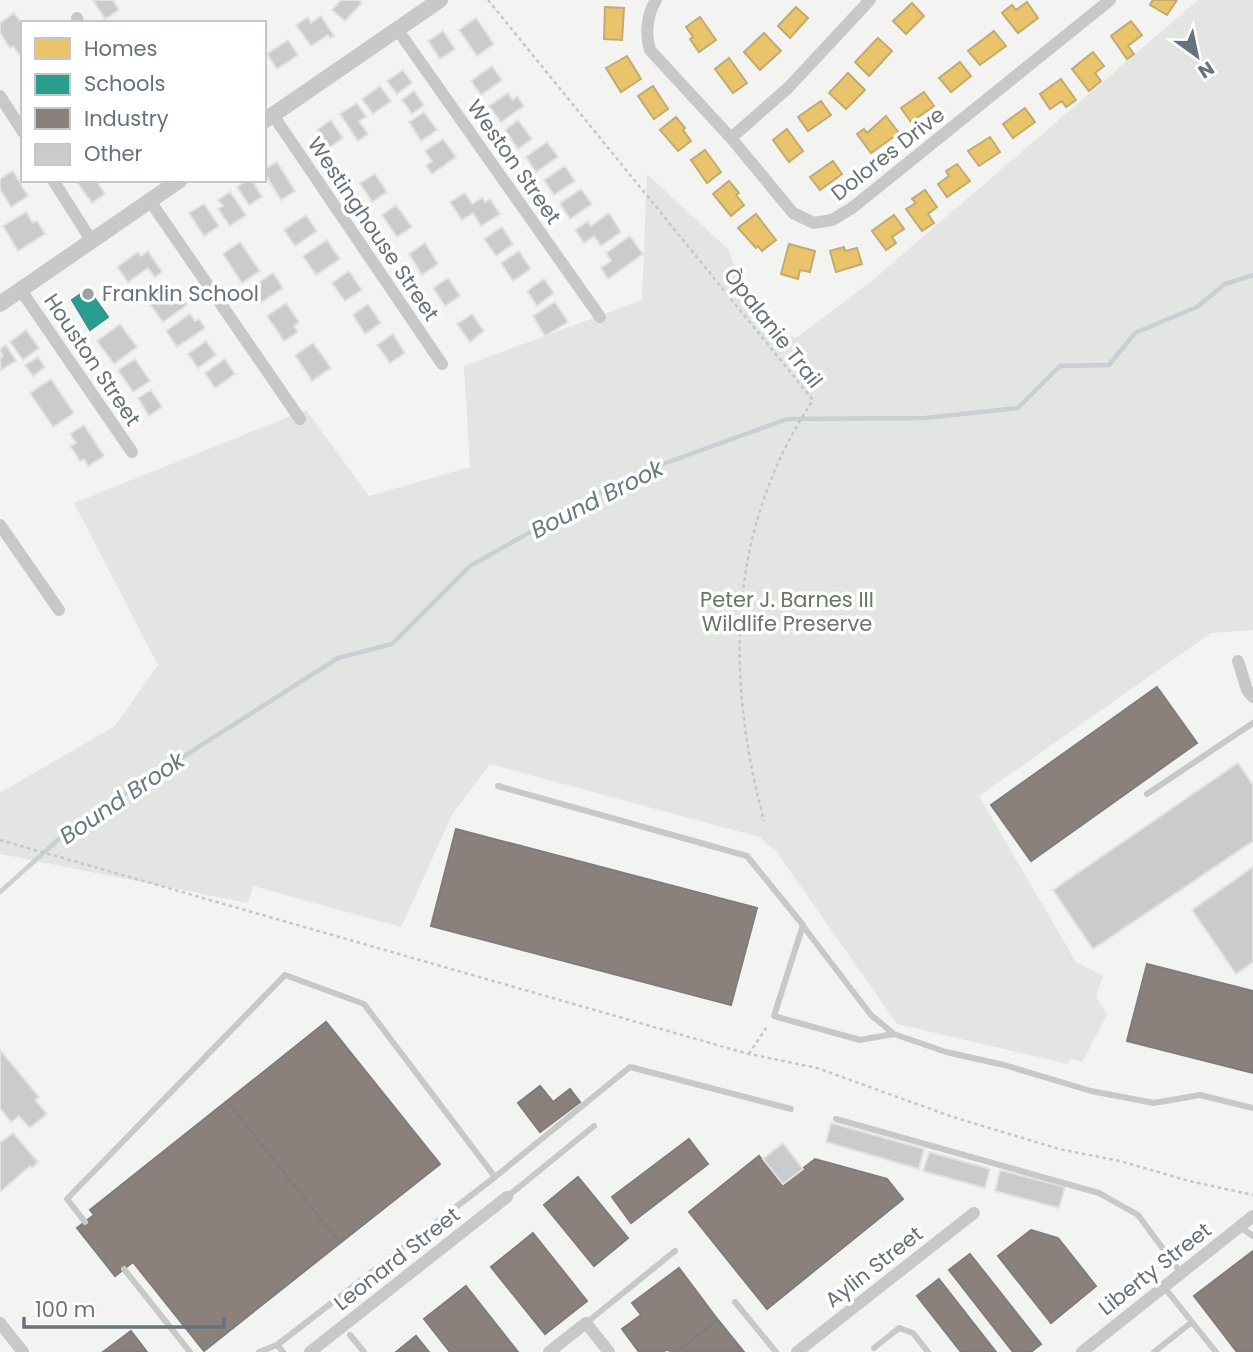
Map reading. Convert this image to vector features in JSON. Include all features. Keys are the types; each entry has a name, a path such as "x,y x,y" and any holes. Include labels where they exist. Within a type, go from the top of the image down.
{"street":[{"path":"268,118 440,0"},
{"name":"Dolores Drive","path":"656,0 648,23 647,40 650,50 731,138 793,213 814,223 832,220 852,208 1110,0"},
{"path":"731,138 788,88 870,0"},
{"name":"Weston Street","path":"397,29 600,317"},
{"path":"0,96 21,129"},
{"name":"Westinghouse Street","path":"268,118 442,364"},
{"path":"54,182 91,240"},
{"path":"0,304 174,182"},
{"path":"150,201 300,419"},
{"name":"Houston Street","path":"20,289 132,452"},
{"path":"0,525 59,610"},
{"path":"1238,661 1247,690 1253,697"},
{"name":"Leonard Street","path":"310,1352 507,1197"},
{"name":"Aylin Street","path":"797,1352 974,1213"},
{"name":"Liberty Street","path":"1082,1352 1253,1216"},
{"path":"0,1323 23,1352"},
{"path":"550,1352 586,1324 609,1352"}],"lane":[{"path":"1147,794 1253,723"},
{"path":"498,786 747,856 871,1015 894,1034 946,1052 1003,1065 1091,1091 1154,1103 1200,1095 1253,1108"},
{"path":"803,925 774,1016 860,1040 894,1034"},
{"path":"85,1222 67,1199 285,975 363,1004 495,1177"},
{"path":"259,1352 277,1345 369,1275 630,1067 791,1109"},
{"path":"836,1119 1099,1193 1138,1216 1181,1273"},
{"path":"507,1197 594,1126"},
{"path":"1240,1227 1253,1236"},
{"path":"586,1324 675,1251"},
{"path":"124,1269 190,1352"},
{"path":"1164,1286 1216,1352"},
{"path":"735,1302 776,1352"},
{"path":"1154,1352 1192,1322"},
{"path":"874,1348 899,1328 913,1333 928,1352"},
{"path":"350,1335 364,1352"},
{"path":"277,1345 283,1352"}],"path":[{"name":"Òpalanie Trail","path":"488,0 813,400 792,432 773,471 751,547 739,623 738,657 746,744 764,821"},
{"path":"0,840 749,1054 817,1068 953,1117 1059,1150 1120,1161 1189,1181 1253,1195"},
{"path":"749,1054 774,1016"}],"green space":[{"name":"Peter J. Barnes III Wildlife Preserve","path":"1198,0 1253,0 1253,630 1211,633 979,796 1076,962 1103,976 1096,996 1107,1015 1082,1062 1071,1059 1068,1064 897,1024 776,851 759,837 490,764 453,813 401,927 253,886 248,903 0,854 0,793 115,726 158,665 74,503 306,410 369,496 470,467 464,366 642,300 647,174 729,250 752,321 796,338 874,279"}],"building: Homes":[{"path":"1153,0 1177,0 1167,15 1150,5"},
{"path":"1027,2 1038,18 1018,33 1002,13 1012,5 1016,10"},
{"path":"912,3 924,16 906,34 893,21"},
{"path":"605,7 624,8 622,40 604,39"},
{"path":"796,7 808,18 790,38 778,26"},
{"path":"700,17 716,40 699,52 686,27"},
{"path":"1131,21 1142,35 1128,46 1134,54 1127,59 1111,36"},
{"path":"994,31 1006,46 980,65 968,51"},
{"path":"764,33 781,51 760,70 744,52"},
{"path":"878,38 892,51 869,76 855,62"},
{"path":"1093,52 1104,66 1095,73 1101,81 1089,91 1072,69"},
{"path":"627,56 641,79 621,92 606,68"},
{"path":"729,58 747,83 733,93 715,69"},
{"path":"960,62 971,76 951,92 939,78"},
{"path":"848,73 865,90 846,109 829,93"},
{"path":"1061,79 1076,100 1066,107 1062,101 1050,109 1040,94"},
{"path":"653,86 668,109 654,119 638,96"},
{"path":"924,92 934,106 911,122 901,108"},
{"path":"821,101 831,115 808,131 798,117"},
{"path":"1025,108 1035,122 1013,138 1003,124"},
{"path":"886,116 899,133 871,153 857,134 864,129 867,133"},
{"path":"676,117 691,141 678,151 660,130"},
{"path":"787,129 803,151 789,162 773,140"},
{"path":"990,137 1000,152 979,166 968,151"},
{"path":"705,150 721,172 707,183 691,160"},
{"path":"833,161 842,174 820,190 810,177"},
{"path":"957,164 970,181 947,197 938,184 949,176 946,171"},
{"path":"729,181 739,193 736,195 744,205 731,216 713,194"},
{"path":"925,190 937,207 928,214 934,223 922,231 906,209 916,203 912,199"},
{"path":"756,214 776,240 762,251 738,228"},
{"path":"894,215 904,229 892,237 896,243 886,250 872,231"},
{"path":"789,244 815,251 810,272 800,270 798,279 781,274"},
{"path":"844,247 845,251 857,248 862,264 836,272 830,251"}],"building: Schools":[{"path":"88,289 108,317 90,330 72,300"}],"building: Industry":[{"path":"1157,687 1197,743 1031,861 991,805"},
{"path":"456,829 757,908 731,1005 431,926"},
{"path":"1147,964 1253,991 1253,1073 1127,1041"},
{"path":"326,1022 440,1164 340,1243 227,1101"},
{"path":"540,1086 553,1102 570,1089 580,1102 540,1132 518,1103"},
{"path":"227,1101 340,1243 204,1351 133,1262 115,1276 77,1228 94,1215 90,1210"},
{"path":"689,1139 708,1164 631,1223 612,1197"},
{"path":"759,1156 783,1184 815,1159 887,1179 903,1199 767,1309 689,1212"},
{"path":"578,1177 628,1238 594,1266 544,1205"},
{"path":"1031,1230 1058,1238 1096,1286 1051,1323 998,1256"},
{"path":"533,1233 587,1301 545,1334 491,1267"},
{"path":"1253,1251 1253,1352 1237,1352 1194,1296"},
{"path":"970,1254 1041,1344 1031,1352 1013,1352 949,1270"},
{"path":"679,1268 718,1320 676,1352 639,1352 622,1329 641,1315 632,1303"},
{"path":"939,1279 996,1352 961,1352 917,1296"},
{"path":"466,1286 518,1352 450,1352 424,1319"},
{"path":"718,1320 744,1352 676,1352"},
{"path":"131,1331 147,1352 103,1352"},
{"path":"416,1336 429,1352 396,1352"}],"building: Other":[{"path":"93,0 113,0 119,10 105,19"},
{"path":"341,0 359,0 362,3 345,21 332,10"},
{"path":"14,13 21,22 21,57 13,46 10,48 0,33 0,23"},
{"path":"321,16 334,36 330,38 328,35 311,46 296,25 308,17 311,23"},
{"path":"476,18 494,44 477,56 459,30"},
{"path":"443,31 455,49 440,59 428,41"},
{"path":"288,40 298,55 277,69 267,54"},
{"path":"492,66 502,80 481,95 471,81"},
{"path":"403,70 412,83 397,94 387,81"},
{"path":"380,86 391,101 373,114 362,99"},
{"path":"414,91 424,105 412,114 402,100"},
{"path":"508,93 513,100 517,96 524,106 501,122 489,106"},
{"path":"357,103 366,117 359,121 368,134 358,141 340,114"},
{"path":"424,112 437,130 421,141 409,122"},
{"path":"331,120 343,138 329,148 317,130"},
{"path":"518,120 532,139 518,149 505,130"},
{"path":"443,139 456,157 432,174 426,166 432,161 425,151"},
{"path":"547,142 558,157 536,172 526,157"},
{"path":"277,162 295,191 281,200 266,175 266,168"},
{"path":"565,166 575,181 554,195 544,180"},
{"path":"13,171 28,196 11,207 0,189 0,179"},
{"path":"375,174 387,192 372,202 360,183"},
{"path":"77,182 97,182 105,194 92,203"},
{"path":"244,182 253,182 262,197 249,205 237,187"},
{"path":"581,189 592,204 570,219 560,203"},
{"path":"230,192 246,215 230,226 218,209 223,206 218,200"},
{"path":"465,193 472,204 482,198 485,202 490,199 500,214 481,226 473,213 462,220 450,202"},
{"path":"204,204 219,226 204,236 189,213"},
{"path":"396,205 412,227 397,237 382,215"},
{"path":"26,212 33,223 37,221 45,234 18,251 3,226"},
{"path":"609,213 621,232 601,246 594,236 584,243 575,230 588,221 591,226"},
{"path":"306,215 317,231 295,246 284,230"},
{"path":"502,227 513,244 496,256 484,239"},
{"path":"630,236 643,254 608,279 601,268 611,261 606,253"},
{"path":"327,240 340,259 316,275 303,256"},
{"path":"240,242 260,271 242,283 223,254"},
{"path":"425,243 438,264 422,275 409,254"},
{"path":"148,251 162,272 155,277 148,268 128,282 117,267 138,252 141,256"},
{"path":"519,251 531,269 513,281 501,263"},
{"path":"349,271 362,290 345,301 332,283"},
{"path":"273,273 283,288 259,304 249,289"},
{"path":"448,278 460,296 445,306 433,288"},
{"path":"544,279 554,293 537,306 527,291"},
{"path":"173,286 187,305 163,322 149,303"},
{"path":"555,302 568,322 545,336 533,316"},
{"path":"286,303 299,322 294,326 298,332 284,341 267,316"},
{"path":"368,304 381,323 365,334 353,315"},
{"path":"190,314 195,321 199,319 205,328 177,347 166,331"},
{"path":"472,314 484,331 470,342 457,324"},
{"path":"120,324 137,347 114,364 97,341"},
{"path":"26,330 39,348 23,360 10,342"},
{"path":"393,334 405,353 390,363 377,345"},
{"path":"206,341 216,355 198,368 188,354"},
{"path":"313,343 331,368 312,381 295,355"},
{"path":"6,345 16,361 1,370 0,358 3,356 0,349"},
{"path":"38,357 45,367 33,376 25,365"},
{"path":"135,359 150,381 133,392 118,370"},
{"path":"225,359 235,374 215,388 205,373"},
{"path":"51,379 74,413 53,427 30,393"},
{"path":"151,390 162,407 149,416 138,398"},
{"path":"84,425 104,456 88,466 84,459 80,461 70,446 76,443 70,434"},
{"path":"1238,763 1253,785 1253,841 1093,949 1053,890"},
{"path":"1253,867 1253,962 1236,974 1192,910"},
{"path":"0,1050 39,1097 35,1100 47,1114 30,1128 19,1116 11,1122 0,1108"},
{"path":"831,1123 924,1149 919,1169 826,1142"},
{"path":"13,1133 38,1162 0,1192 0,1143"},
{"path":"783,1143 803,1169 783,1184 763,1159"},
{"path":"929,1152 990,1169 985,1188 923,1171"},
{"path":"1000,1170 1065,1187 1059,1208 995,1191"}],"waterway":[{"name":"Bound Brook","path":"0,892 70,829 338,658 392,644 470,566 630,476 787,419 925,418 1018,408 1060,366 1109,365 1135,333 1197,307 1225,284 1253,275"}],"place":[{"name":"Franklin School","path":"88,294"}]}
